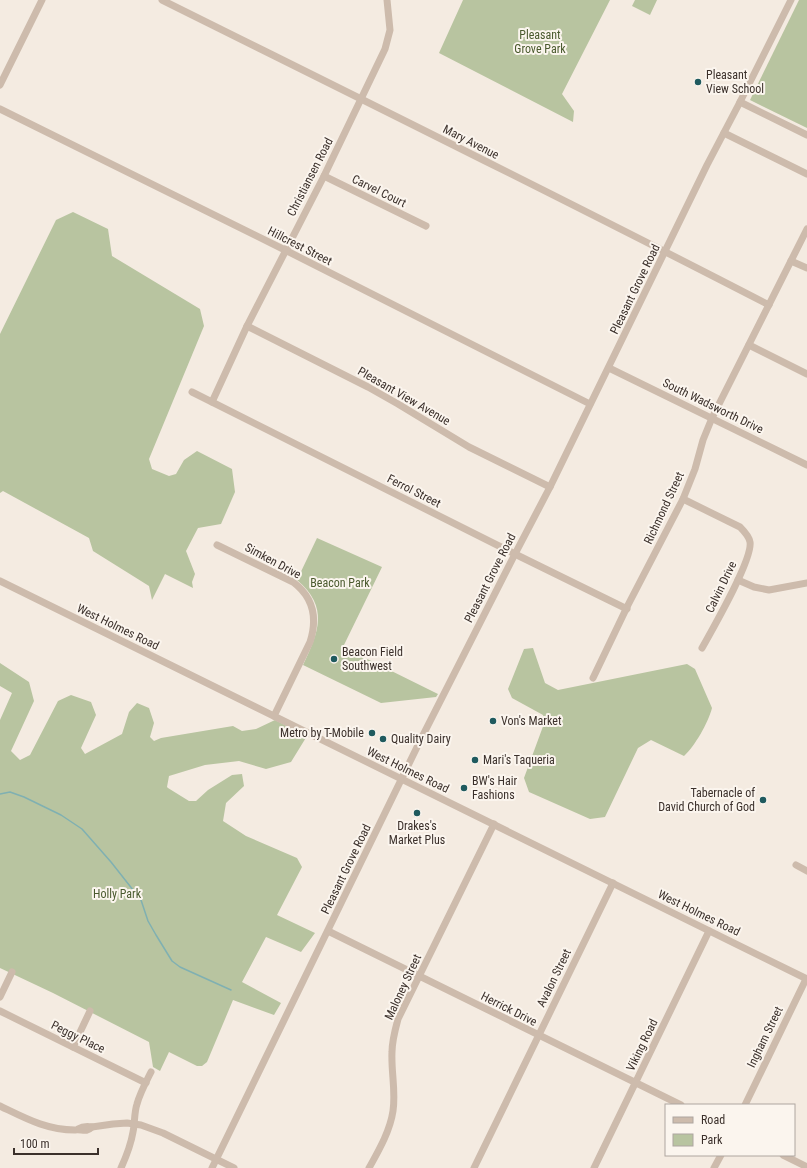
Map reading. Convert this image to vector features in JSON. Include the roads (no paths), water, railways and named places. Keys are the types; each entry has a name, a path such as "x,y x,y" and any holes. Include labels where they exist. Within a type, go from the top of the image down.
{"street":[{"path":"0,85 42,0"},
{"name":"Mary Avenue","path":"162,0 361,98 769,306"},
{"name":"Christiansen Road","path":"212,402 247,326 324,176 385,49 390,30 387,0"},
{"name":"Pleasant Grove Road","path":"212,1168 402,779 550,487 707,165 791,0"},
{"path":"740,102 807,135"},
{"name":"Hillcrest Street","path":"0,108 590,404"},
{"path":"724,133 807,174"},
{"name":"Carvel Court","path":"324,176 426,226"},
{"path":"769,306 807,229"},
{"path":"791,260 807,268"},
{"name":"Richmond Street","path":"593,678 682,499 695,469 703,440 712,418 769,306"},
{"name":"Pleasant View Avenue","path":"247,326 368,387 469,447 550,487"},
{"path":"749,345 807,374"},
{"name":"South Wadsworth Drive","path":"609,368 807,464"},
{"name":"Ferrol Street","path":"192,392 627,609"},
{"name":"Calvin Drive","path":"682,499 740,527 746,533 750,542 749,553 738,580 702,648"},
{"name":"Simken Drive","path":"217,545 293,582 302,589 313,609 313,634 274,716"},
{"path":"738,580 754,587 769,590 807,583"},
{"name":"West Holmes Road","path":"0,581 806,979"},
{"name":"Maloney Street","path":"370,1168 386,1134 393,1110 394,1081 392,1054 398,1019 494,824"},
{"path":"796,866 807,871"},
{"name":"Avalon Street","path":"474,1168 612,883"},
{"name":"Herrick Drive","path":"328,931 679,1104"},
{"name":"Viking Road","path":"594,1168 709,931"},
{"path":"0,997 12,972"},
{"name":"Ingham Street","path":"745,1104 806,979"},
{"name":"Peggy Place","path":"0,1011 146,1083"},
{"path":"73,1047 90,1011"},
{"path":"121,1168 134,1132 134,1117 137,1104 151,1072"},
{"path":"0,1106 40,1125 66,1130 78,1130 83,1132 92,1127 113,1124 134,1124 163,1133 234,1168"},
{"path":"714,1168 720,1156"},
{"path":"785,1156 807,1167"}],"waterway":[{"path":"0,794 10,792 24,797 61,815 82,829 111,862 141,900 148,921 172,961 180,967 231,990"}],"place":[{"name":"Pleasant View School","path":"698,82"},
{"name":"Beacon Field Southwest","path":"334,659"},
{"name":"Von's Market","path":"493,721"},
{"name":"Metro by T-Mobile","path":"372,733"},
{"name":"Quality Dairy","path":"383,739"},
{"name":"Mari's Taqueria","path":"475,760"},
{"name":"BW's Hair Fashions","path":"464,788"},
{"name":"Tabernacle of David Church of God","path":"763,800"},
{"name":"Drakes's Market Plus","path":"417,813"}],"park label":[{"name":"Pleasant Grove Park","path":"540,42"},
{"name":"Beacon Park","path":"340,583"},
{"name":"Holly Park","path":"117,894"}]}
